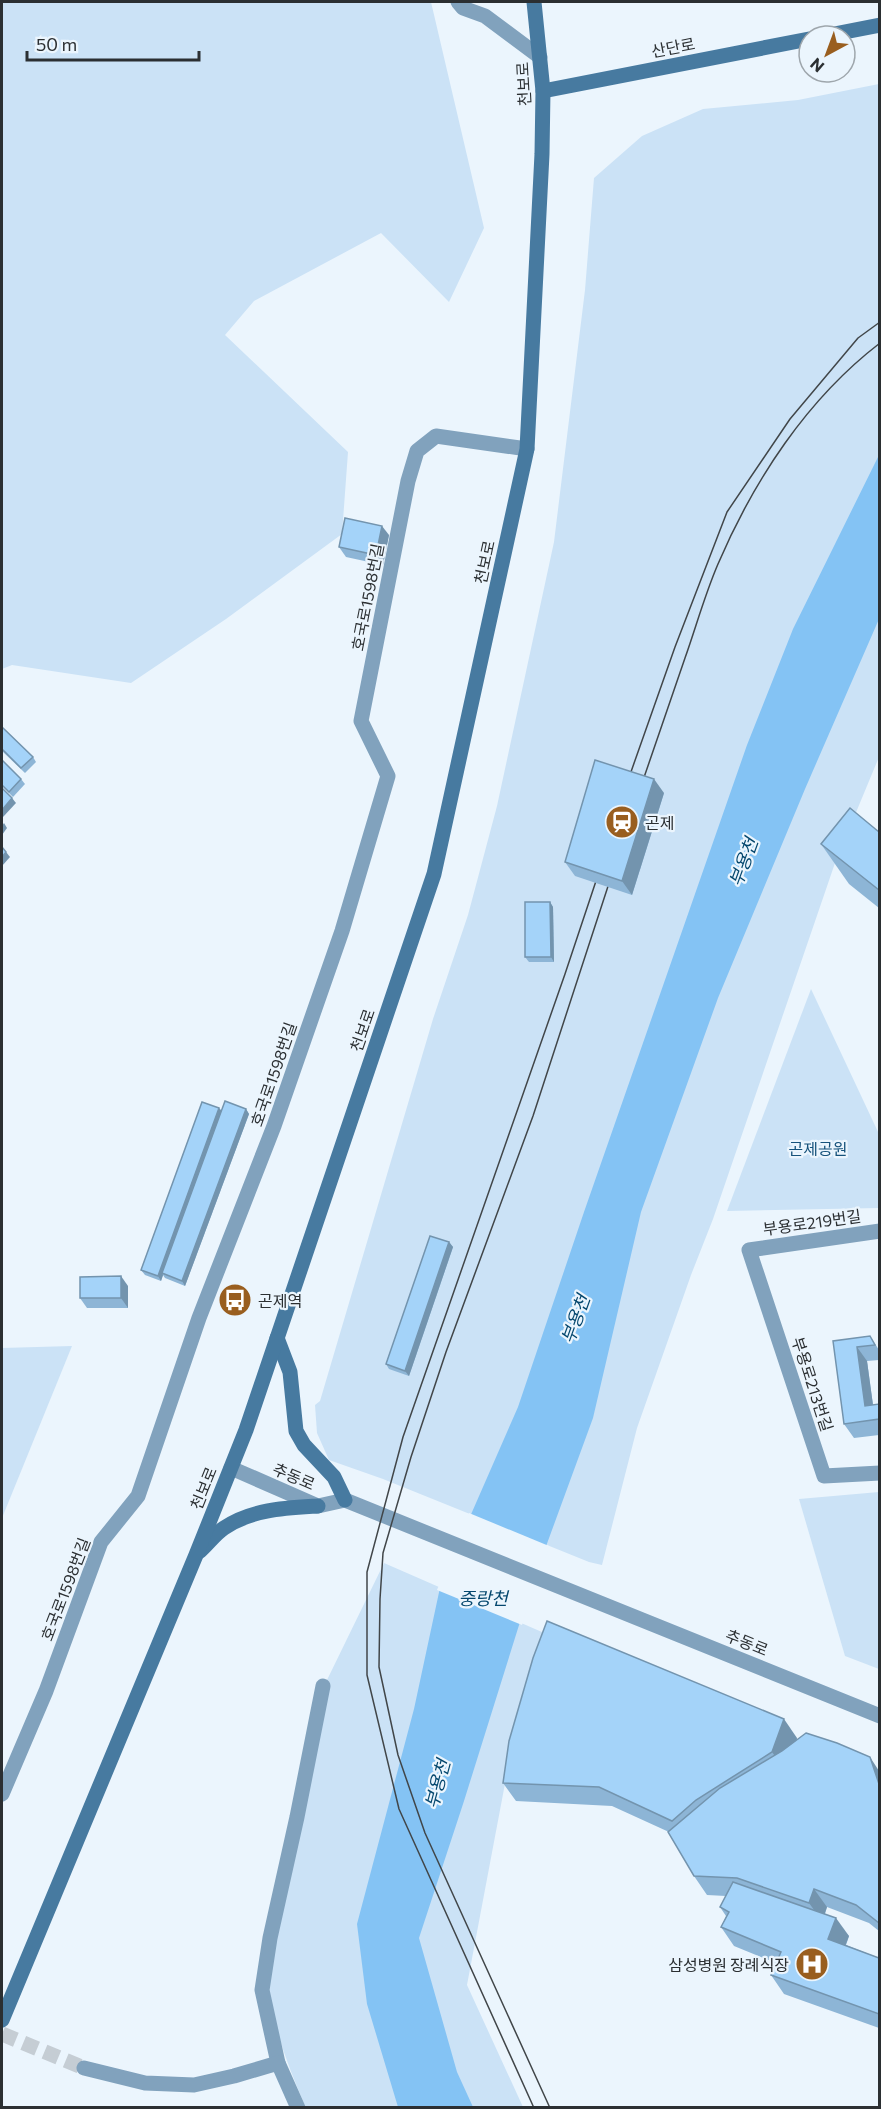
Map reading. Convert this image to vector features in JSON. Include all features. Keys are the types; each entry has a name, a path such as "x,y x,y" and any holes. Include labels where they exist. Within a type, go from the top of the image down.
{"main road":[{"name":"천보로","path":"2,2020 246,1430 434,874 527,449 543,91 534,2"},
{"path":"857,29 879,25"},
{"name":"산단로","path":"543,91 797,41"},
{"path":"278,1338 290,1372 296,1431 304,1445 334,1477 345,1500"},
{"path":"196,1555 223,1528 253,1515 273,1509 318,1506"}],"street":[{"path":"458,2 463,8 485,16 540,57"},
{"name":"호국로1598번길","path":"2,1794 46,1690 101,1542 138,1496 199,1317 274,1126 342,931 388,776 361,721 408,481 417,451 436,436 527,449"},
{"name":"부용로219번길","path":"749,1250 879,1231"},
{"name":"부용로213번길","path":"749,1250 824,1476 879,1473"},
{"name":"추동로","path":"231,1468 318,1506 345,1500 602,1602 879,1716"},
{"path":"298,2108 278,2063 262,1990 270,1938 323,1686"},
{"path":"84,2068 145,2083 194,2085 278,2063"}],"green space":[{"path":"2,2 431,2 484,228 449,302 381,233 254,301 225,335 348,452 342,534 226,619 131,683 12,665 2,669"},
{"path":"879,84 879,757 835,863 713,1219 637,1428 602,1565 589,1562 383,1479 329,1460 317,1433 315,1405 320,1401 433,1019 468,915 497,806 554,542 585,290 594,178 642,136 703,109 798,100"},
{"name":"곤제공원","path":"811,989 879,1134 879,1208 727,1211"},
{"path":"72,1346 2,1518 2,1348"},
{"path":"880,1492 879,1669 845,1656 799,1499"},
{"path":"384,1563 558,1639 507,1773 467,1985 523,2107 306,2108 288,2064 274,2020 267,1989 327,1680"}],"water":[{"name":"중랑천","path":"879,455 879,619 718,998 641,1212 593,1418 530,1590 419,1938 457,2072 473,2107 398,2107 367,2004 357,1924 414,1709 441,1583 518,1407 747,745 793,629"}],"pier":[{"path":"469,1513 549,1546 522,1625 437,1590"}],"building":[{"path":"345,518 382,526 376,555 339,547"},
{"path":"2,727 33,757 21,768 2,749"},
{"path":"2,760 21,779 9,792 2,785"},
{"name":"곤제","path":"595,760 654,779 622,881 565,862"},
{"path":"2,788 12,798 2,810"},
{"path":"850,808 879,832 879,890 821,844"},
{"path":"525,902 550,902 551,957 525,957"},
{"path":"225,1101 246,1109 182,1281 162,1273"},
{"path":"202,1102 219,1108 158,1276 141,1270"},
{"path":"430,1236 449,1242 405,1371 386,1364"},
{"path":"121,1276 121,1298 80,1298 80,1277"},
{"path":"870,1336 875,1345 857,1347 865,1406 879,1404 879,1419 844,1424 833,1341"},
{"path":"547,1621 784,1719 772,1752 696,1800 672,1821 599,1787 503,1783 509,1741 533,1658"},
{"path":"806,1733 870,1757 879,1784 879,1923 856,1905 814,1889 809,1903 737,1878 694,1876 668,1832 720,1788 782,1751"},
{"path":"733,1882 836,1918 828,1939 879,1958 879,2014 771,1975 781,1952 721,1927 729,1912 720,1907"}],"tunnel":[{"path":"2,2034 84,2068"}],"tram line":[{"path":"626,786 675,647 727,512 790,419 858,338 880,322"},
{"path":"639,792 709,587 748,502 785,443 806,415 829,389 880,343"},
{"path":"534,2108 399,1809 367,1675 367,1572 403,1437 601,866"},
{"path":"550,2108 425,1833 398,1755 379,1667 380,1599 383,1553 411,1457 446,1352 533,1116 613,871"}],"place":[{"name":"곤제","path":"622,822"},
{"name":"곤제역","path":"235,1300"},
{"name":"삼성병원 장례식장","path":"812,1964"}],"water label":[{"name":"부용천","path":"743,862"},
{"name":"부용천","path":"575,1319"},
{"name":"부용천","path":"437,1784"}]}
